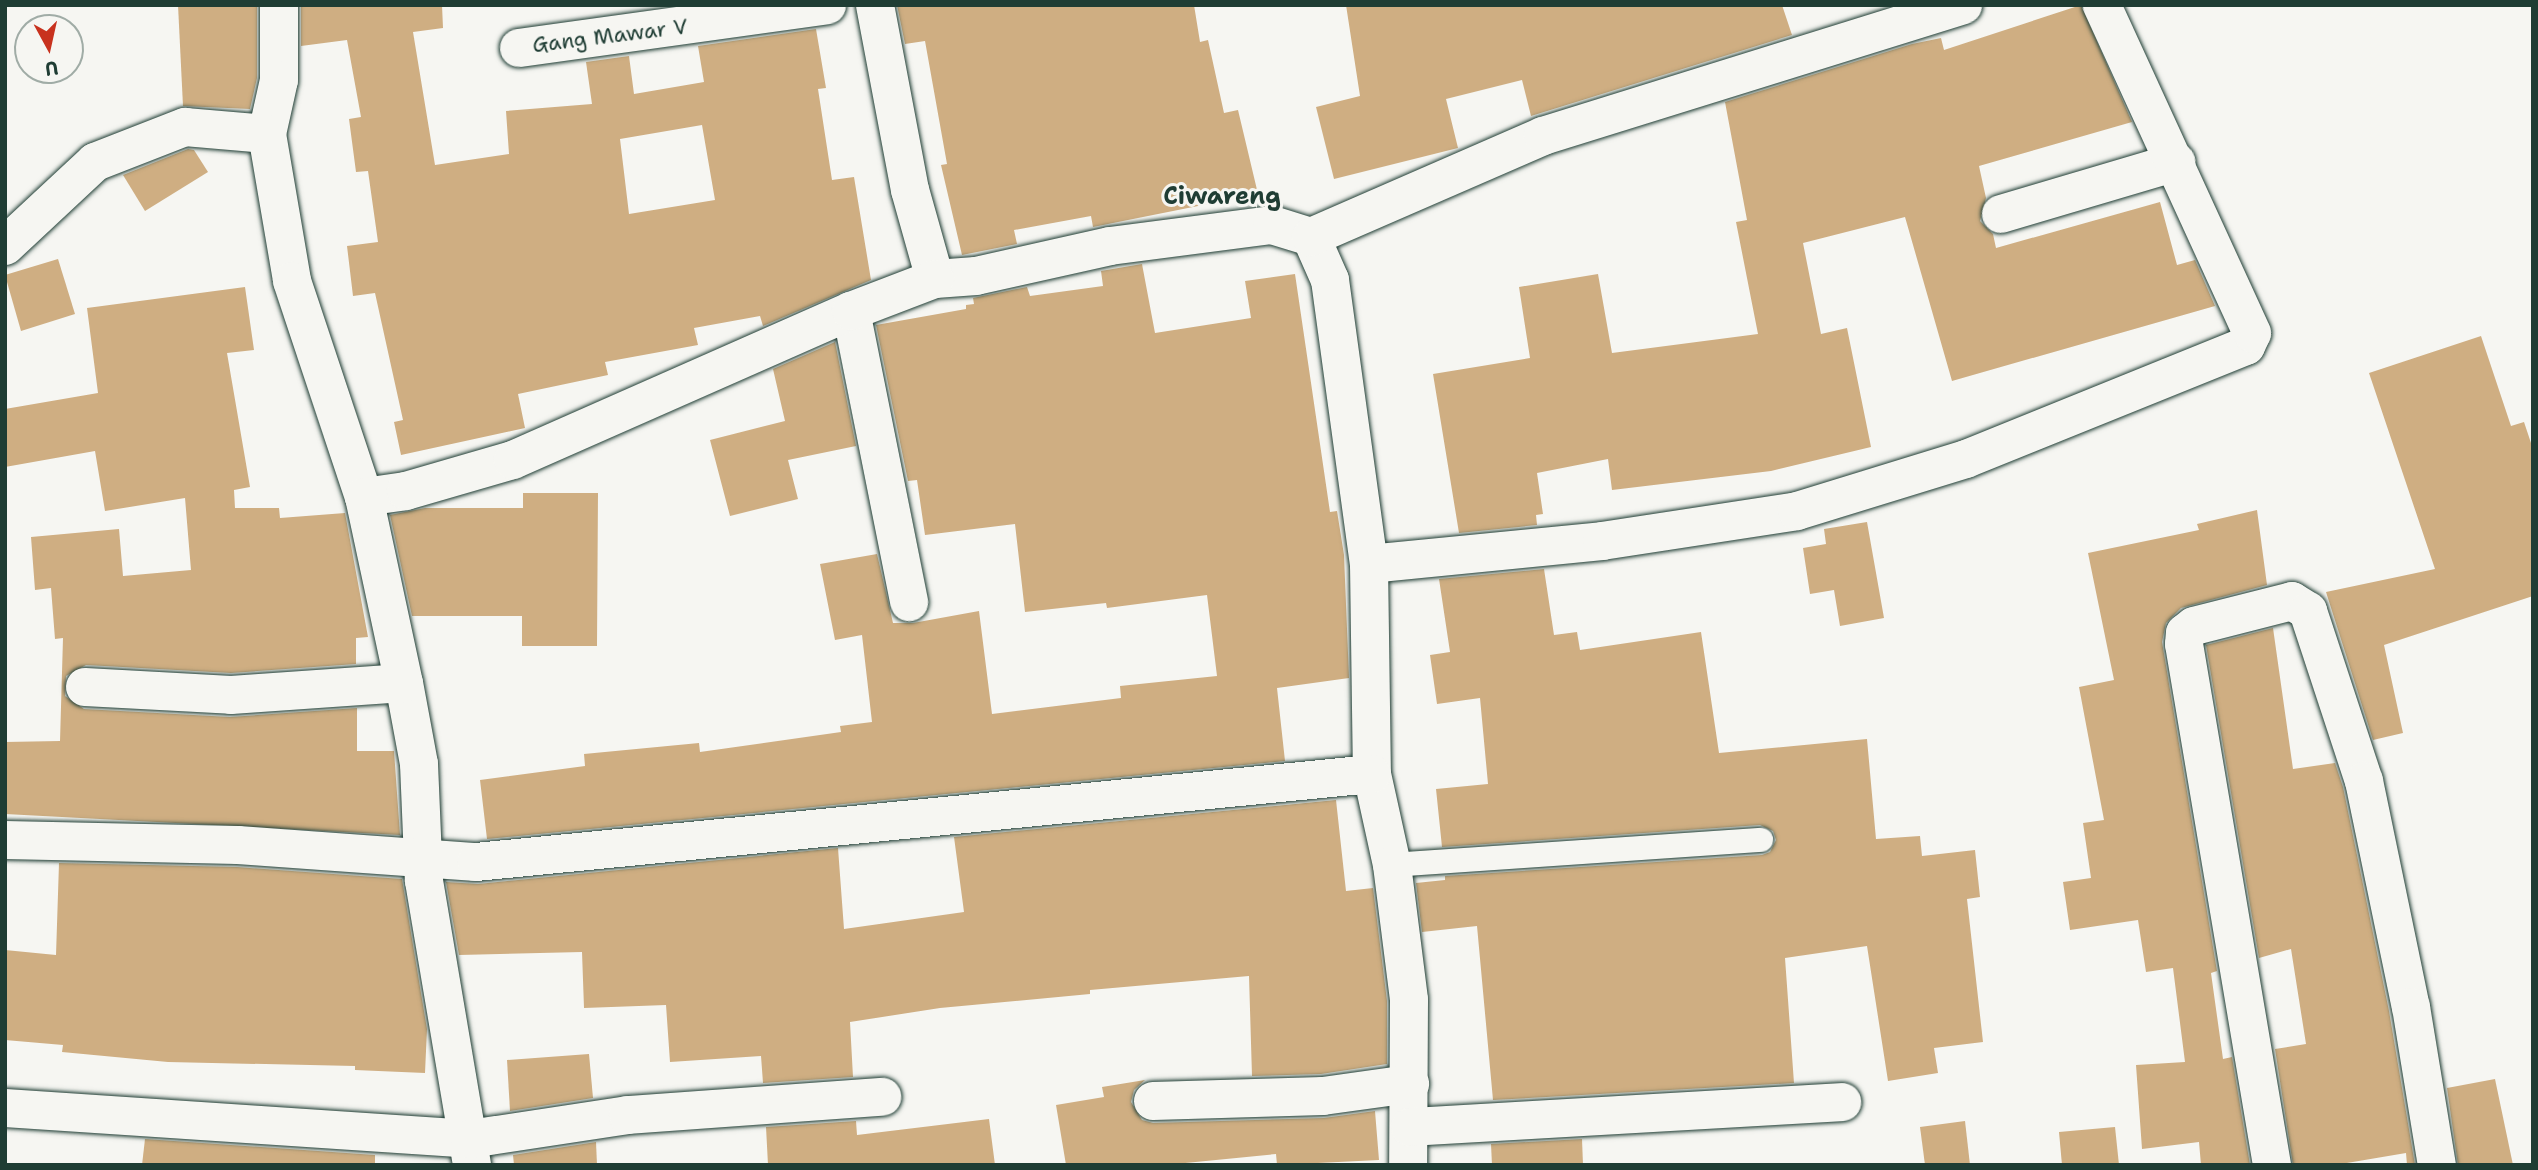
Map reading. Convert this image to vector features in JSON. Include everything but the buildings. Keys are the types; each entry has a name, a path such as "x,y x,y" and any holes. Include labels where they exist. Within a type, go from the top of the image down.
{"street":[{"path":"279,5 279,80 267,134 292,281 364,497 404,683 419,764 424,881 448,1039 471,1152"},
{"name":"Gang Mawar V","path":"519,48 827,5"},
{"path":"875,5 910,190 935,279"},
{"path":"364,497 406,491 513,460 851,311 935,279 976,276 1110,246 1272,225 1311,237 1543,136 1963,5"},
{"path":"1368,564 1602,541 1797,511 1966,459 2223,359 2246,346 2252,333 2102,5"},
{"path":"5,246 94,162 185,127 267,134"},
{"path":"2001,214 2176,162"},
{"path":"1311,237 1330,279 1368,564 1372,774 1392,864 1409,1000 1408,1165"},
{"path":"851,311 909,602"},
{"path":"2272,1165 2184,644 2185,633 2194,626 2292,601 2308,611 2364,781 2411,1007 2437,1165"},
{"path":"85,687 231,695 404,683"},
{"path":"5,839 238,845 476,862 594,854 1372,774"},
{"path":"1153,1101 1323,1096 1410,1084"},
{"path":"5,1108 471,1152 628,1115 882,1097"},
{"path":"1410,1127 1842,1102"}],"lane":[{"path":"1392,864 1761,840"}],"district":[{"name":"Ciwareng","path":"1222,197"}]}
